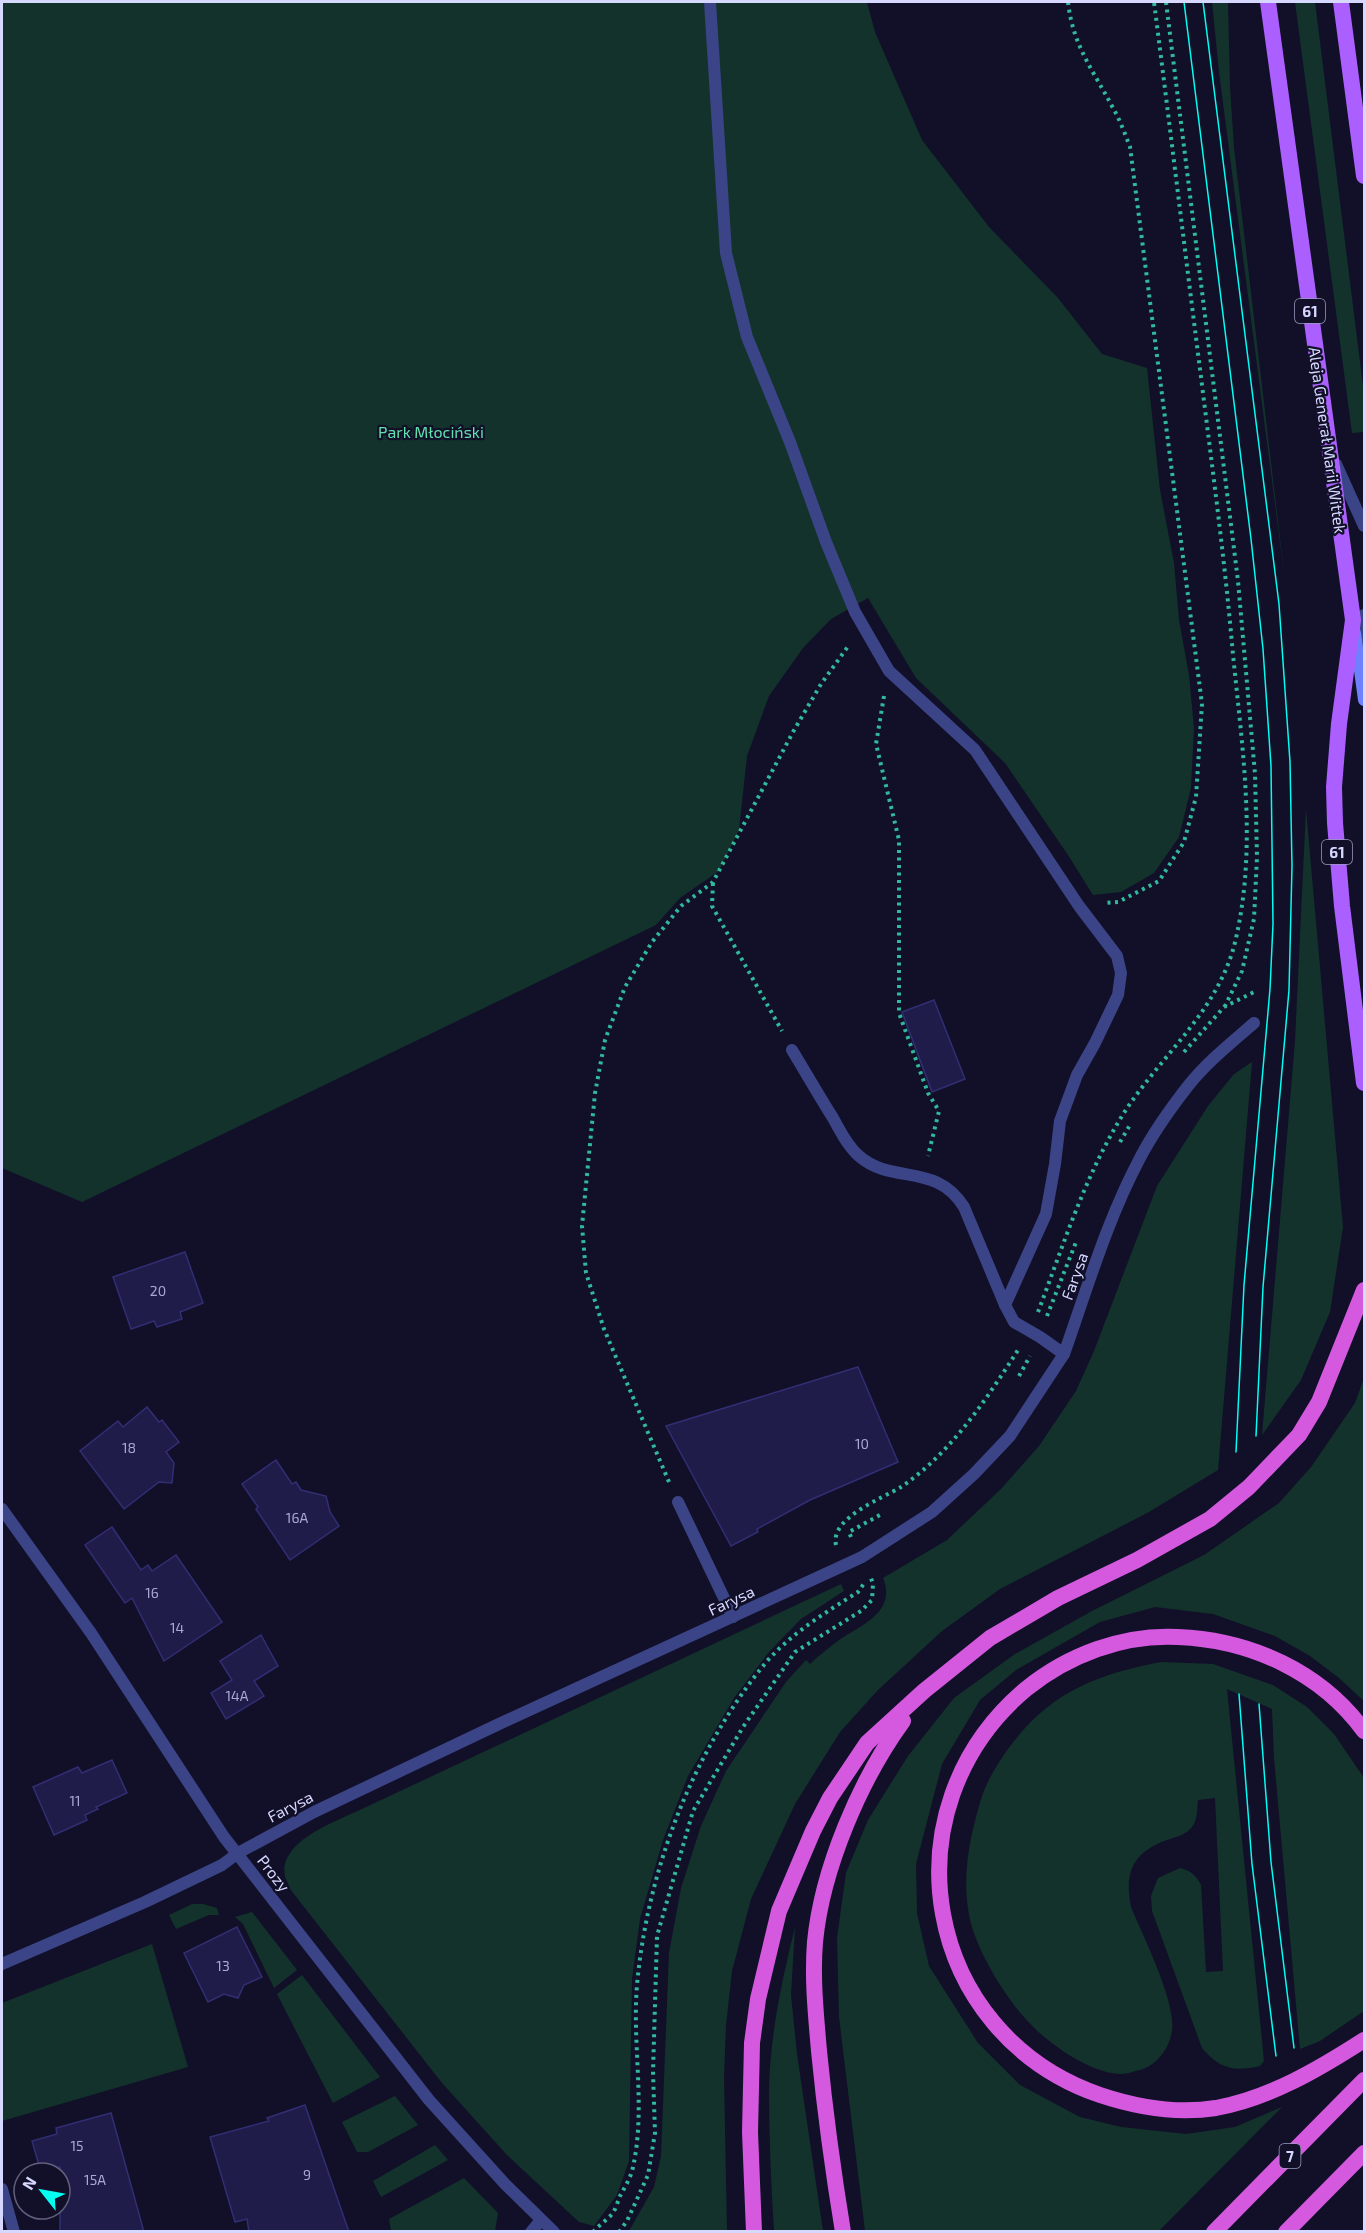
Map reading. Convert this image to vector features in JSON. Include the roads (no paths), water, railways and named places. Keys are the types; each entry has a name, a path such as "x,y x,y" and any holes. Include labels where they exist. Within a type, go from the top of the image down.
{"highway":[{"path":"754,2232 750,2132 752,2043 758,1999 779,1911 813,1831 830,1798 867,1743 924,1690 990,1638 1058,1598 1137,1560 1210,1519 1249,1487 1299,1435 1323,1391 1365,1290"},
{"path":"1365,1731 1335,1697 1306,1676 1282,1662 1247,1648 1223,1641 1160,1636 1096,1649 1039,1679 1006,1707 983,1734 966,1762 952,1795 942,1833 940,1878 942,1910 949,1944 966,1983 982,2008 1005,2037 1032,2060 1060,2078 1091,2092 1117,2101 1148,2107 1183,2110 1215,2108 1273,2091 1365,2040"},
{"path":"843,2232 825,2108 817,2027 813,1981 815,1941 828,1879 852,1811 882,1750 924,1690"},
{"name":"7","path":"1214,2232 1365,2080"},
{"path":"1286,2232 1365,2153"}],"main road":[{"name":"Aleja Generał Marii Wittek","path":"1268,2 1330,451 1359,618 1358,652 1365,700"},
{"path":"1341,2 1365,176"},
{"name":"61","path":"1359,618 1340,724 1335,823 1342,906 1365,1083"}],"street":[{"path":"710,2 726,253 747,337 855,612 889,671 975,750 1079,906 1117,956 1121,973 1118,995 1077,1075 1060,1122 1046,1214 1005,1305"},
{"path":"1330,451 1365,526"},
{"name":"Farysa","path":"2,1964 145,1902 222,1865 238,1853 314,1812 862,1557 932,1512 974,1474 1010,1436 1064,1354 1101,1248 1140,1157 1190,1084 1254,1023"},
{"path":"792,1050 848,1143 859,1156 872,1164 941,1183 957,1197 964,1207 1014,1322 1064,1354"},
{"path":"678,1502 733,1617"},
{"name":"Prozy","path":"2,1509 91,1633 224,1837 429,2100 505,2184 554,2232"},
{"path":"2,2189 14,2232"},
{"path":"531,2232 541,2220"}],"tram line":[{"path":"1184,2 1251,539 1263,649 1271,766 1273,924 1270,989 1244,1285 1236,1452"},
{"path":"1203,2 1279,604 1290,762 1292,866 1289,990 1263,1287 1256,1436"},
{"path":"1239,1694 1252,1864 1276,2056"},
{"path":"1259,1704 1271,1862 1294,2048"}],"park label":[{"name":"Park Młociński","path":"431,431"}]}
